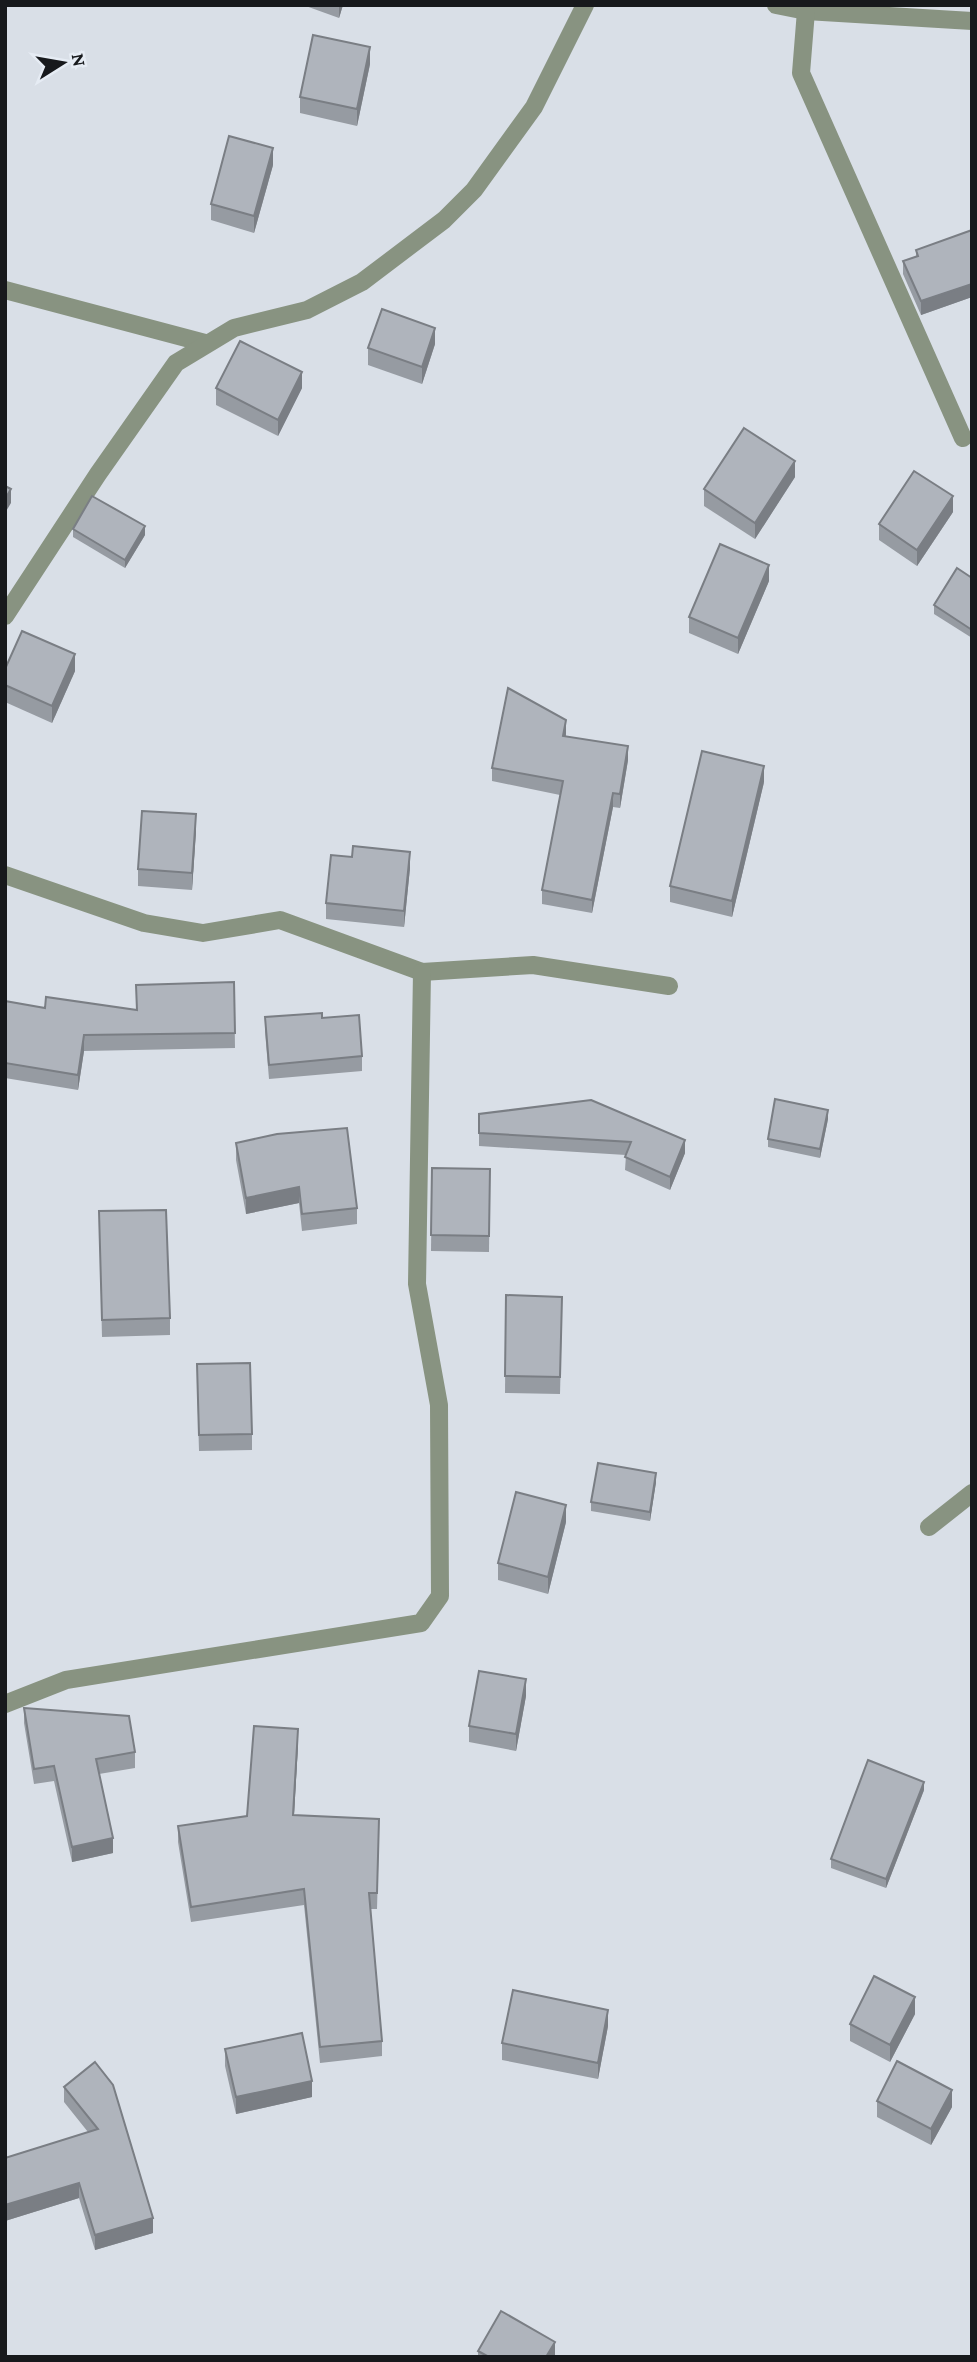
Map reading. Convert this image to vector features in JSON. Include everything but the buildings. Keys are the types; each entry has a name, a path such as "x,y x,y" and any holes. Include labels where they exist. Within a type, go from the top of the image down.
{"street":[{"path":"5,616 98,474 176,363 205,343 234,328 307,310 362,282 444,219 474,190 534,107 585,5"},
{"path":"776,5 806,11 972,21"},
{"path":"806,11 801,73 963,438"},
{"path":"5,290 205,343"},
{"path":"5,875 144,923 203,933 280,920 422,972 533,965 669,986"},
{"path":"5,1704 66,1680 421,1623 440,1596 439,1405 417,1284 422,972"},
{"path":"929,1527 972,1493"}]}
